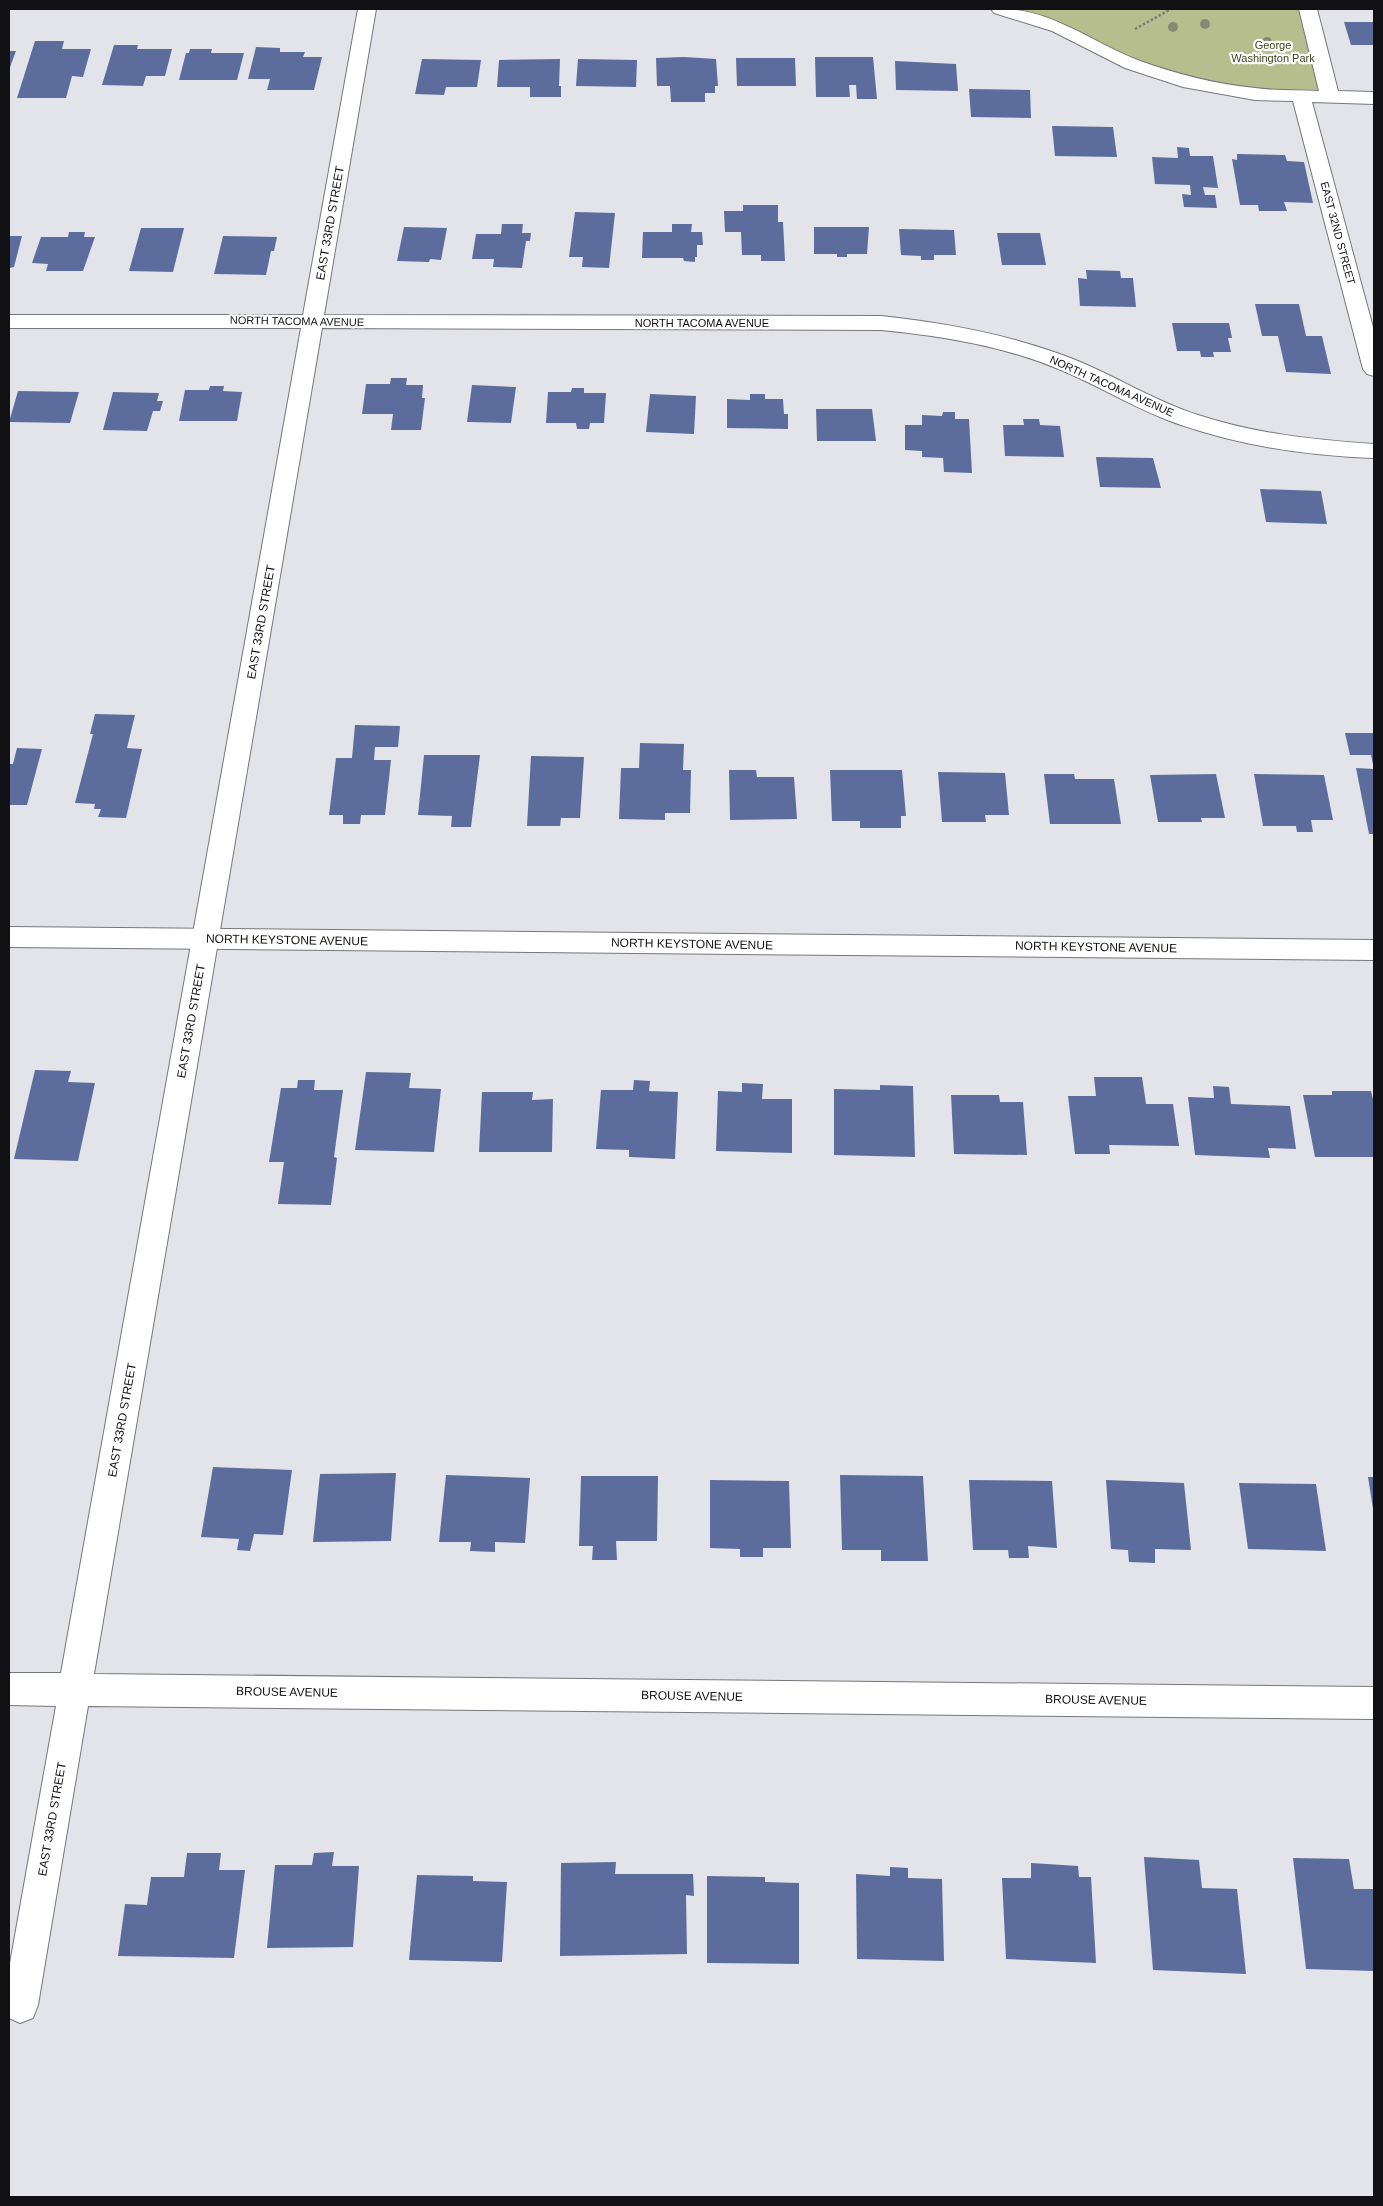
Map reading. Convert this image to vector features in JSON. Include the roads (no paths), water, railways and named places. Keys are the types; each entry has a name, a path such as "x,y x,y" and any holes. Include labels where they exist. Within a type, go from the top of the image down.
{"street":[{"name":"EAST 33RD STREET","path":"20,2004 367,9"},
{"path":"1000,9 1058,27 1119,58 1160,75 1190,83 1239,92 1374,98"},
{"path":"1308,9 1330,96"},
{"name":"EAST 32ND STREET","path":"1301,96 1374,369"},
{"name":"NORTH TACOMA AVENUE","path":"9,321 313,320 871,323 916,326 969,335 1028,351 1069,365 1164,411 1237,434 1297,445 1374,451"},
{"name":"NORTH KEYSTONE AVENUE","path":"9,937 1374,950"},
{"name":"BROUSE AVENUE","path":"9,1688 1374,1703"}],"park label":[{"name":"George Washington Park","path":"1273,51"}]}
